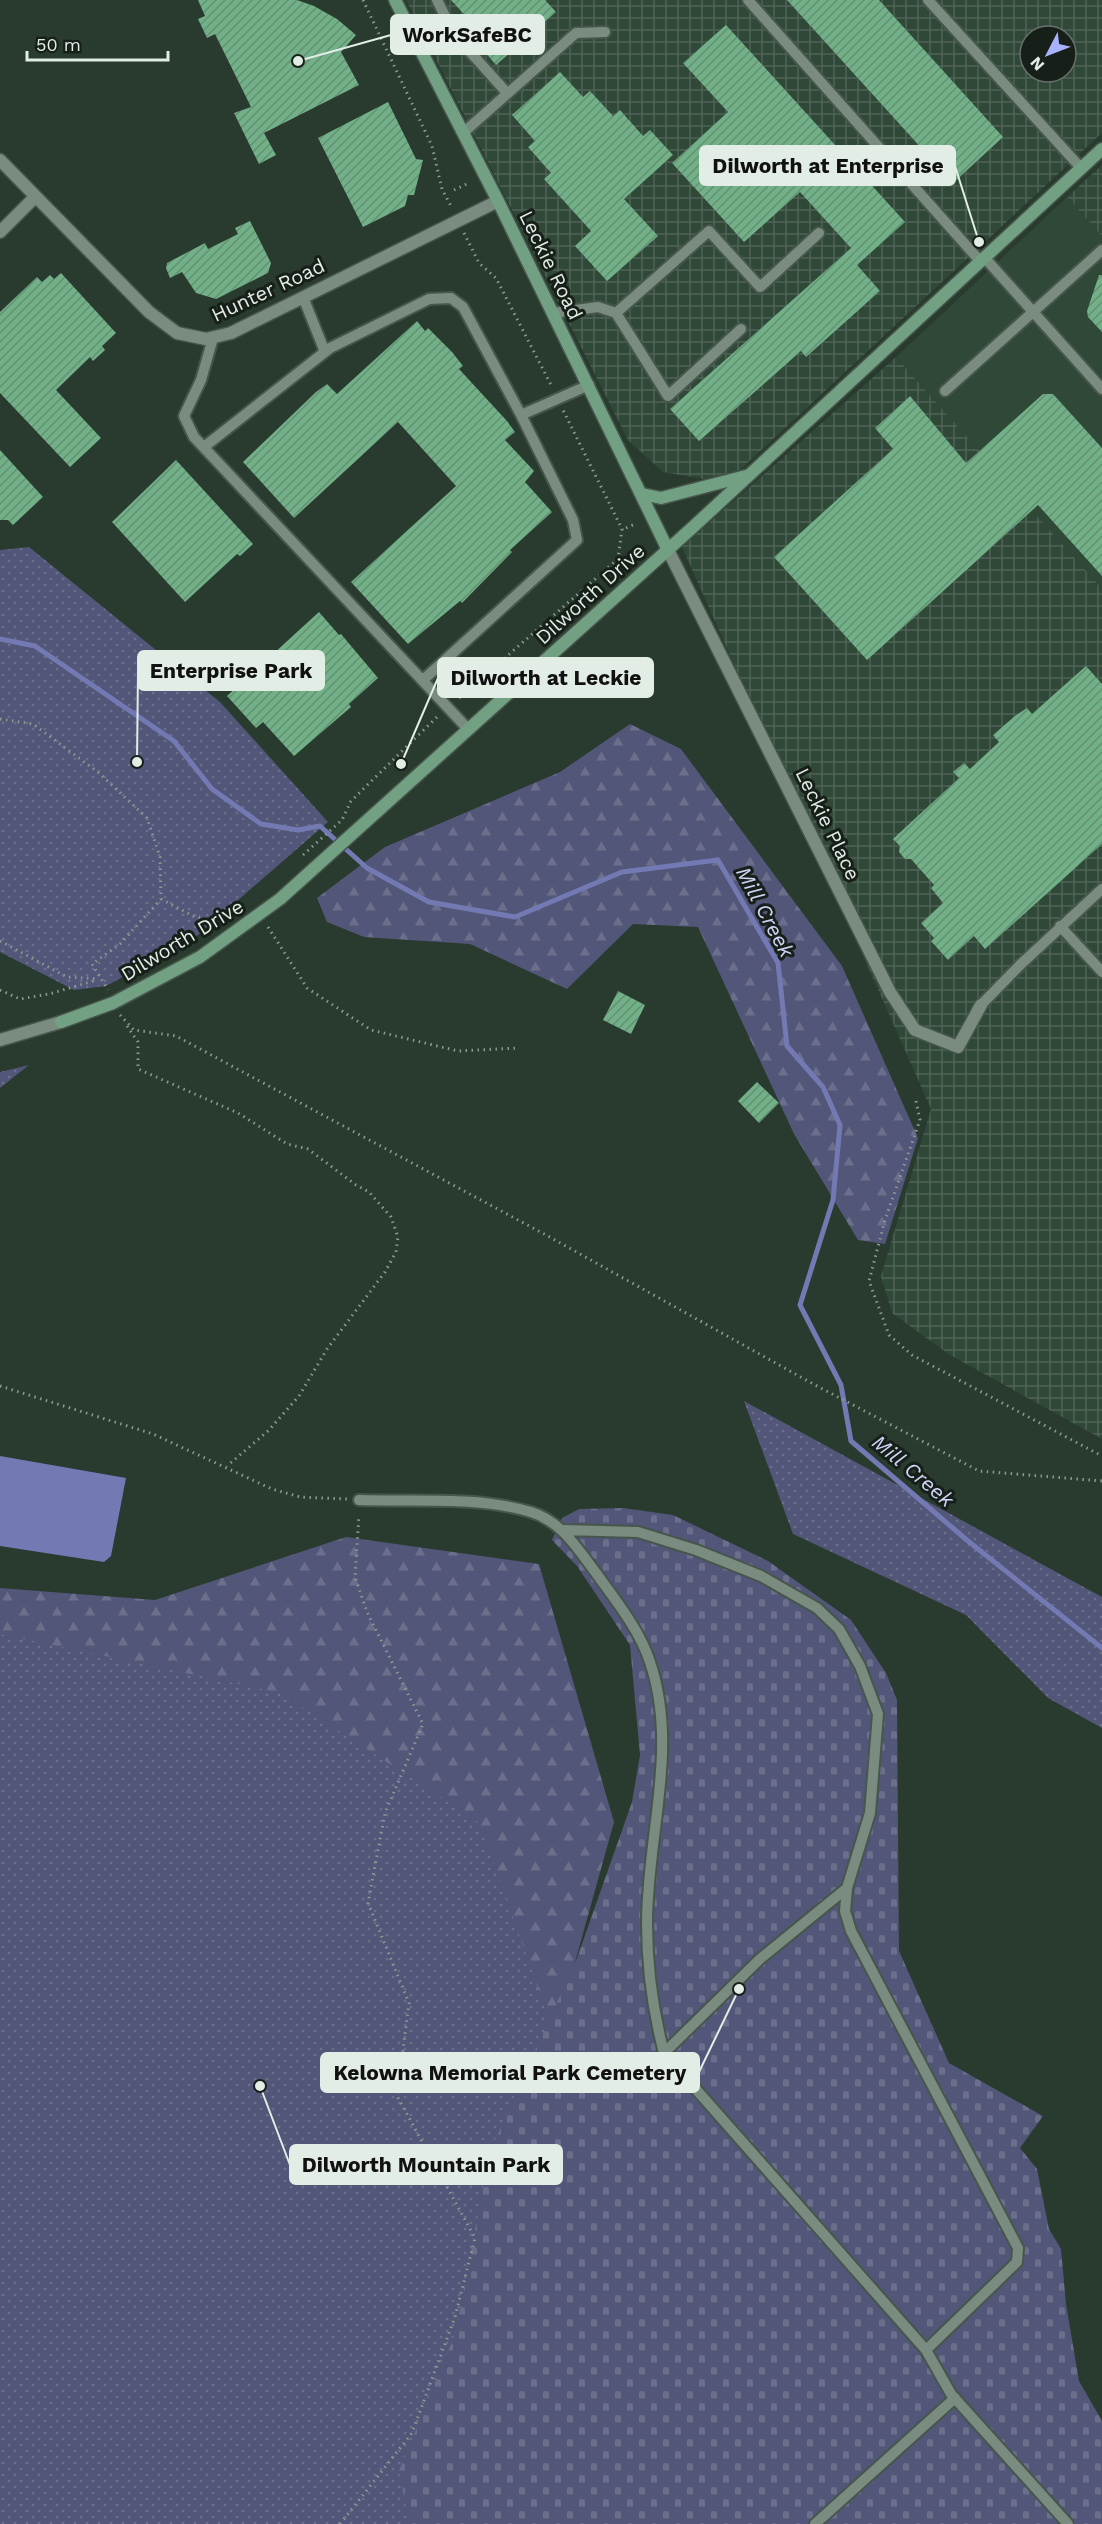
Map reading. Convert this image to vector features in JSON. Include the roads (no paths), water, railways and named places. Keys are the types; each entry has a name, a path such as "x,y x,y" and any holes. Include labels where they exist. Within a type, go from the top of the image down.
{"main road":[{"name":"Leckie Road","path":"395,0 498,201 668,550"},
{"name":"Dilworth Drive","path":"61,1022 113,1003 200,957 259,916 668,550 1102,149"},
{"path":"642,494 661,498 747,476"}],"street":[{"name":"Hunter Road","path":"0,160 34,198 149,312 177,333 206,339 231,333 498,201"},
{"path":"0,232 34,198"},
{"name":"Leckie Place","path":"668,550 890,992 915,1030 958,1047 981,1005"},
{"name":"Dilworth Drive","path":"0,1040 61,1022"}],"lane":[{"path":"437,0 454,34 507,93"},
{"path":"748,0 1102,389"},
{"path":"928,0 1081,168"},
{"path":"463,133 576,33 605,32"},
{"path":"616,313 709,231 760,287 819,233"},
{"path":"945,391 1102,250"},
{"path":"303,297 325,352"},
{"path":"204,447 325,352 429,299 451,298 463,307 474,323 573,520 577,540 423,680"},
{"path":"553,312 598,307 616,313 668,396 741,329"},
{"path":"213,338 201,380 184,416 194,437 468,729"},
{"path":"521,415 589,386"},
{"path":"981,1005 1060,926 1102,889"},
{"path":"1060,926 1102,972"},
{"path":"359,1500 491,1503 533,1513 563,1530 639,1636 650,1661 660,1701 664,1740 647,1922 655,2019 664,2053 926,2350 956,2398 1068,2524"},
{"path":"563,1530 638,1532 696,1550 760,1576 817,1608 839,1629 860,1666 878,1714 870,1812 847,1888 845,1911 851,1931 1018,2248 1017,2262 926,2350"},
{"path":"664,2053 760,1959 847,1888"},
{"path":"815,2524 956,2398"}],"waterway":[{"name":"Mill Creek","path":"0,639 35,646 174,741 212,789 261,824 298,830 320,826 367,868 429,902 515,917 622,872 718,860 778,963 787,1046 823,1087 840,1125 833,1200 800,1305 841,1385 851,1441 968,1541 1102,1648"}],"place":[{"name":"WorkSafeBC","path":"298,61"},
{"name":"Dilworth at Enterprise","path":"979,242"},
{"name":"Enterprise Park","path":"137,762"},
{"name":"Dilworth at Leckie","path":"401,764"},
{"name":"Kelowna Memorial Park Cemetery","path":"739,1989"},
{"name":"Dilworth Mountain Park","path":"260,2086"}]}
